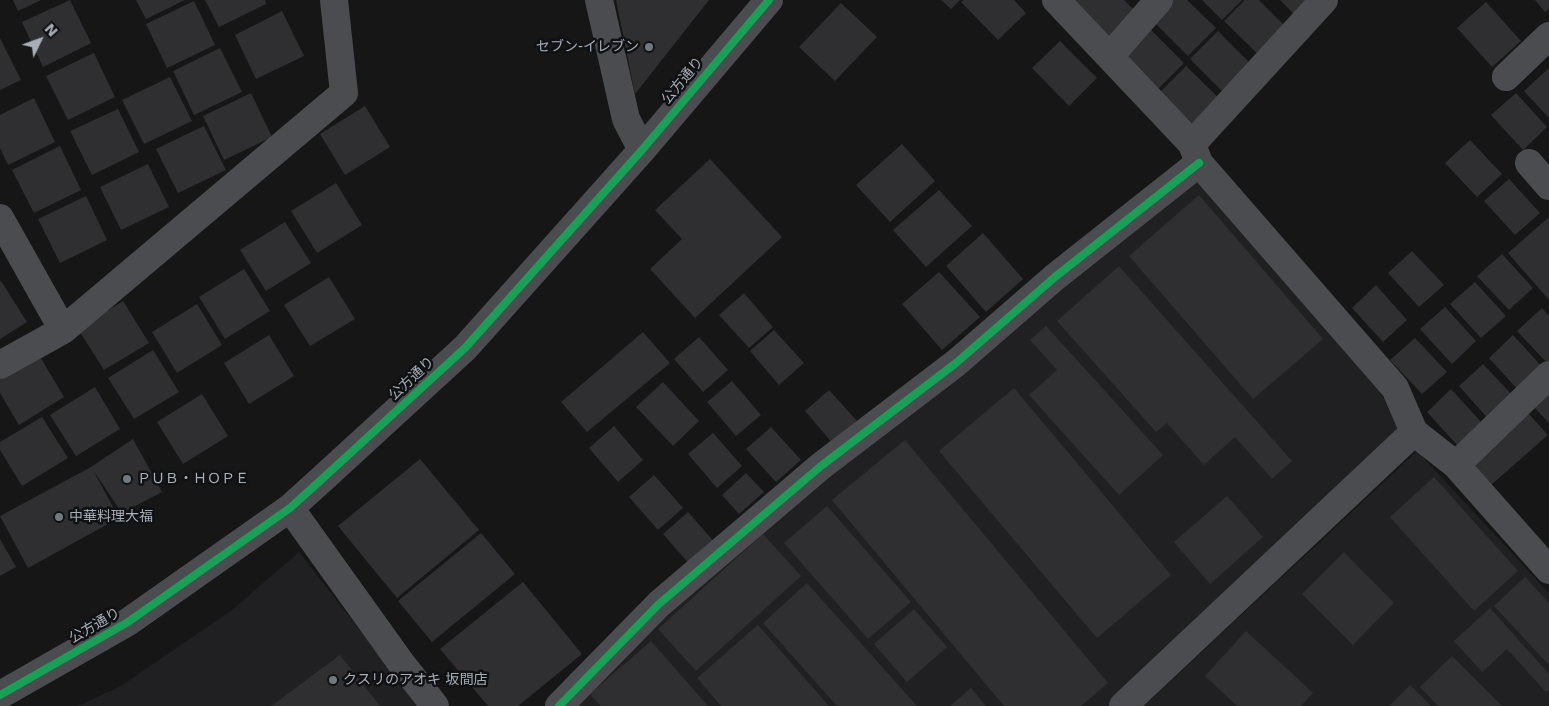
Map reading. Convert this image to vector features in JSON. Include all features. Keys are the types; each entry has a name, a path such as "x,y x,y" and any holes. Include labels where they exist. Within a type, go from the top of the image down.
{"street":[{"path":"0,365 63,330 344,93 334,0"},
{"path":"599,0 626,119 642,150"},
{"name":"公方通り","path":"0,695 128,622 290,508 464,348 642,150 769,0"},
{"path":"1056,0 1110,56 1196,154 1395,388 1414,432 1456,465 1549,570"},
{"path":"1110,56 1160,0"},
{"path":"559,706 659,604 806,478 956,362 1196,154 1324,0"},
{"path":"1506,78 1549,36"},
{"path":"1529,162 1549,186"},
{"path":"0,218 63,330"},
{"path":"1456,465 1549,375"},
{"path":"1123,706 1414,432"},
{"path":"290,508 401,663 435,706"}],"shaded area":[{"path":"1197,176 1381,393 1398,429 1108,706 568,706 667,606"},
{"path":"1417,451 1549,593 1549,706 1144,706"},
{"path":"299,552 419,706 78,706 121,686 232,610"}],"building":[{"path":"13,0 41,0 18,11"},
{"path":"70,0 91,43 43,67 22,22"},
{"path":"136,0 185,0 146,19"},
{"path":"205,0 265,0 266,4 219,27"},
{"name":"セブン-イレブン","path":"616,0 709,0 635,94"},
{"path":"941,0 960,0 951,9"},
{"path":"964,0 1014,0 1026,13 998,40 961,2"},
{"path":"1076,0 1124,0 1137,13 1109,41 1072,4"},
{"path":"1170,0 1187,0 1216,28 1188,56 1151,19"},
{"path":"1202,0 1242,0 1222,20"},
{"path":"1245,0 1259,0 1289,30 1262,58 1224,21"},
{"path":"1280,0 1313,0 1297,17"},
{"path":"1535,0 1549,0 1549,9 1545,12"},
{"path":"194,1 215,45 167,68 146,24"},
{"path":"1486,2 1521,41 1492,67 1457,28"},
{"path":"841,3 877,37 835,81 799,47"},
{"path":"282,11 304,56 256,79 235,35"},
{"path":"1147,26 1184,63 1156,91 1119,54"},
{"path":"1218,31 1255,68 1227,96 1190,59"},
{"path":"0,38 21,80 0,90"},
{"path":"1060,41 1097,78 1069,106 1032,68"},
{"path":"220,48 242,92 194,115 173,71"},
{"path":"94,53 115,97 68,120 46,76"},
{"path":"1186,66 1224,103 1196,131 1159,93"},
{"path":"1549,68 1549,118 1524,91"},
{"path":"170,77 192,121 144,144 122,100"},
{"path":"251,93 272,137 224,160 203,116"},
{"path":"1516,93 1547,127 1523,150 1491,115"},
{"path":"34,98 55,142 8,165 0,148 0,115"},
{"path":"365,106 390,147 345,175 320,134"},
{"path":"118,109 139,152 92,175 70,131"},
{"path":"204,126 226,170 178,193 156,149"},
{"path":"1470,140 1502,174 1477,197 1445,163"},
{"path":"902,144 935,181 890,222 856,185"},
{"path":"60,146 81,190 34,213 12,170"},
{"path":"710,159 782,237 695,318 650,269 682,239 655,210"},
{"path":"148,164 169,207 121,230 100,187"},
{"path":"1509,179 1540,213 1515,235 1484,201"},
{"path":"336,183 362,225 317,253 291,211"},
{"path":"939,190 972,226 926,267 893,230"},
{"path":"1199,195 1323,339 1253,399 1129,256"},
{"path":"86,196 107,240 60,263 38,219"},
{"path":"1549,217 1549,300 1508,253"},
{"path":"285,222 311,263 266,291 240,250"},
{"path":"983,233 1023,279 986,312 946,266"},
{"path":"1412,251 1444,285 1419,307 1388,273"},
{"path":"1502,254 1533,288 1509,310 1477,276"},
{"path":"1119,266 1292,461 1272,479 1235,437 1204,465 1167,423 1156,432 1057,321"},
{"path":"244,269 270,311 225,339 199,297"},
{"path":"939,272 980,317 942,350 902,304"},
{"path":"329,277 355,319 310,346 284,305"},
{"path":"0,282 27,322 0,339"},
{"path":"1475,282 1506,316 1481,338 1450,304"},
{"path":"1376,285 1407,320 1383,342 1352,308"},
{"path":"744,293 773,327 749,348 719,315"},
{"path":"123,301 149,343 104,370 78,329"},
{"path":"197,304 222,345 177,373 152,332"},
{"path":"1445,307 1476,341 1452,364 1420,329"},
{"path":"1542,308 1549,316 1549,365 1517,331"},
{"path":"1046,326 1163,455 1119,495 1029,395 1057,370 1030,340"},
{"path":"774,330 804,363 779,385 750,351"},
{"path":"643,332 670,363 587,432 561,402"},
{"path":"269,335 294,376 249,404 224,363"},
{"path":"1513,335 1545,370 1520,392 1489,358"},
{"path":"699,337 728,370 703,392 674,359"},
{"path":"1415,338 1447,372 1422,394 1390,360"},
{"path":"153,350 179,392 134,419 108,378"},
{"path":"39,355 64,397 19,425 0,393 0,379"},
{"path":"1483,364 1515,398 1490,421 1459,386"},
{"path":"732,381 761,415 736,436 707,402"},
{"path":"663,382 699,421 673,446 636,407"},
{"path":"95,387 120,429 76,456 50,415"},
{"path":"1014,388 1171,575 1097,638 939,451"},
{"path":"1451,389 1483,424 1458,446 1427,412"},
{"path":"829,390 859,423 834,445 805,411"},
{"path":"1549,392 1549,423 1533,406"},
{"path":"202,394 228,436 183,464 157,422"},
{"path":"1528,413 1548,435 1491,485 1471,463"},
{"path":"42,417 68,458 22,486 0,450 0,442"},
{"path":"614,426 643,460 618,482 589,448"},
{"path":"771,427 801,460 776,482 746,449"},
{"path":"713,433 742,466 717,488 688,454"},
{"name":"中華料理大福","path":"133,439 162,492 122,513 93,470 119,518 28,568 0,516 91,467"},
{"path":"905,440 1108,683 1081,706 1004,706 832,500"},
{"path":"420,459 479,530 397,598 338,526"},
{"path":"746,473 764,492 739,514 722,495"},
{"path":"654,475 683,508 658,530 629,497"},
{"path":"1434,477 1518,571 1474,611 1390,517"},
{"path":"1227,496 1263,537 1210,584 1174,542"},
{"path":"827,506 911,602 868,639 784,543"},
{"path":"688,512 717,545 692,567 663,534"},
{"path":"481,533 515,574 432,642 398,601"},
{"path":"763,534 801,576 696,671 658,629"},
{"path":"0,539 16,567 0,576"},
{"path":"1344,552 1394,603 1353,645 1302,594"},
{"path":"1525,577 1549,603 1549,665 1494,606"},
{"path":"523,582 582,654 518,706 488,706 440,649"},
{"path":"807,583 917,706 837,706 763,623"},
{"path":"1490,608 1549,674 1549,690 1546,692 1507,649 1482,672 1454,641"},
{"path":"914,609 947,647 907,682 874,644"},
{"path":"758,625 829,706 721,706 697,678"},
{"path":"1246,631 1313,693 1301,706 1237,706 1205,676"},
{"path":"651,641 708,706 601,706 590,694"},
{"name":"クスリのアオキ 坂間店","path":"340,655 380,706 271,706"},
{"path":"1452,656 1502,706 1438,706 1420,687"},
{"path":"1410,685 1431,706 1389,706"},
{"path":"971,688 986,706 950,706"}],"cycle path":[{"path":"0,695 128,622 290,508 321,480 465,348 642,150 769,0"},
{"path":"559,706 659,604 821,466 956,363 1055,277 1199,163"}],"place":[{"name":"セブン-イレブン","path":"649,47"},
{"name":"ＰＵＢ・ＨＯＰＥ","path":"127,479"},
{"name":"中華料理大福","path":"59,517"},
{"name":"クスリのアオキ 坂間店","path":"333,680"}]}
